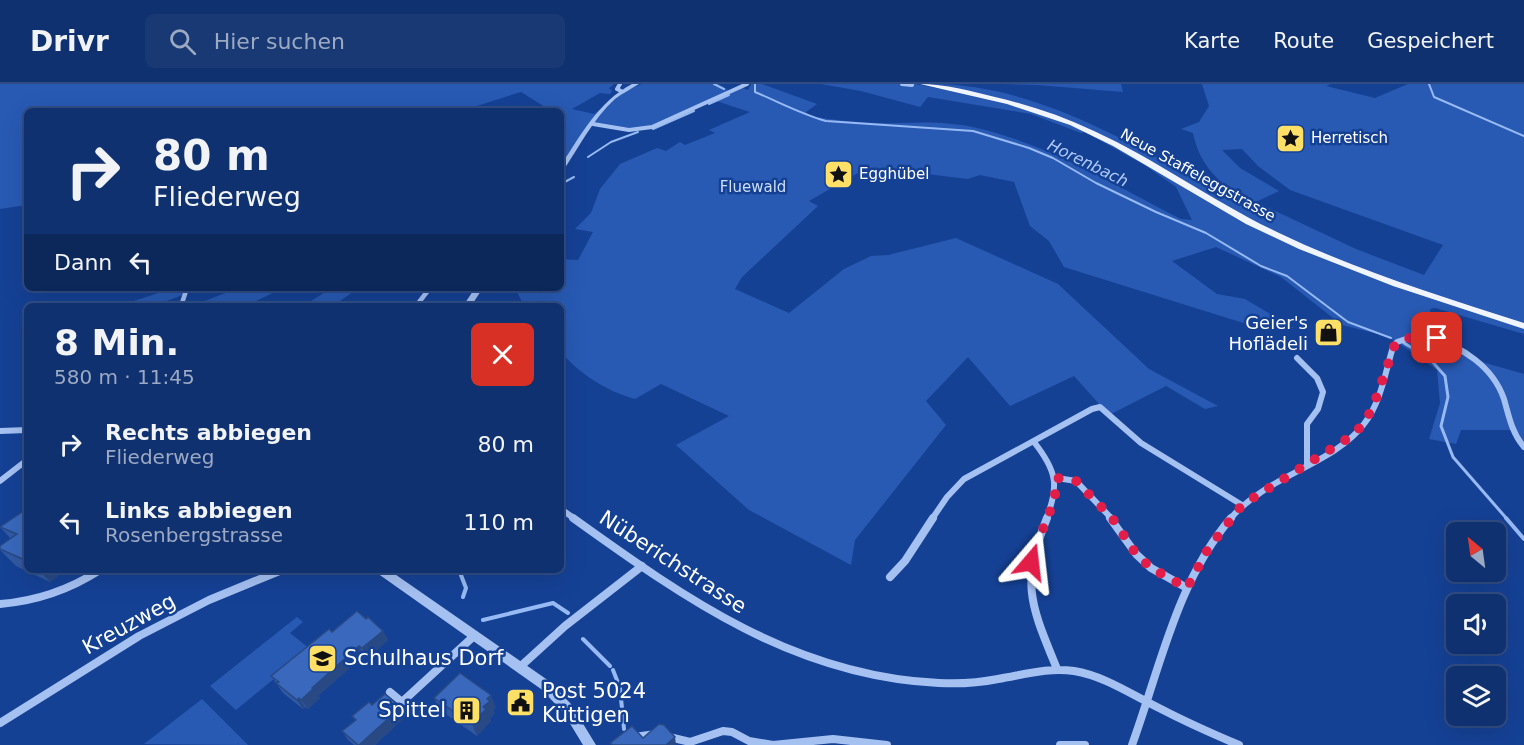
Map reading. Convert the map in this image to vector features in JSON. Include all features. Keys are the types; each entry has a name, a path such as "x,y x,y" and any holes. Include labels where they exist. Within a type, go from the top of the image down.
{"main road":[{"name":"Neue Staffeleggstrasse","path":"922,84 990,97 1056,117 1112,143 1223,209 1274,234 1364,273 1524,326"}],"street":[{"path":"620,84 617,89 621,91"},
{"path":"564,166 609,102 621,91 636,84"},
{"path":"593,124 630,130 652,127 747,84"},
{"path":"902,84 912,85"},
{"path":"418,303 428,291"},
{"path":"1132,745 1149,703 1187,588 1208,549 1242,505 1347,439 1363,425 1373,407 1395,344 1410,338 1437,338 1480,363 1501,392 1510,428 1524,447"},
{"path":"1297,357 1317,378 1323,392 1318,409 1307,424 1307,464"},
{"path":"890,577 905,561 955,487 973,474 1082,414 1100,407 1141,443 1242,505"},
{"path":"0,431 24,430"},
{"path":"1034,442 1046,454 1057,478 1057,491 1038,536 1031,562 1030,581 1042,630 1057,669"},
{"path":"0,481 24,462"},
{"path":"1057,478 1076,481 1112,518 1141,559 1151,568 1187,588"},
{"name":"Nüberichstrasse","path":"564,511 642,566 729,622 817,658 892,678 955,684 1057,669 1096,677 1130,691 1149,703 1239,745"},
{"path":"521,666 565,626 642,566"},
{"path":"0,604 29,600 62,590 96,573"},
{"name":"Kreuzweg","path":"0,723 139,636 209,600 275,573"},
{"path":"385,573 545,685 567,708 590,745"},
{"path":"390,692 402,702 476,635"},
{"path":"626,739 653,733 690,742 723,731 732,732 749,741 773,745 833,740 887,745"},
{"path":"1060,745 1084,745"}],"green space":[{"name":"Fluewald","path":"0,84 614,84 609,88 612,91 610,94 600,93 572,109 594,114 629,89 642,84 718,84 728,91 742,88 748,90 751,84 762,84 817,104 806,112 809,116 866,123 949,124 1004,135 1082,168 1181,219 1192,220 1176,187 1146,166 1085,132 1081,133 1031,114 928,97 920,107 861,91 821,84 915,84 941,89 941,86 931,84 973,87 1014,96 1054,108 1131,143 1242,203 1245,202 1219,180 1206,164 1200,155 1193,133 1181,129 1199,122 1209,106 1202,84 1331,84 1326,86 1375,98 1408,84 1524,84 1524,334 1435,308 1430,309 1433,334 1482,362 1524,374 1524,443 1514,430 1461,430 1456,444 1429,439 1440,403 1437,370 1397,342 1382,335 1342,325 1281,277 1216,247 1172,261 1217,294 1245,299 1294,328 1269,331 1064,267 1049,241 1030,226 1014,182 980,175 968,179 902,171 858,173 809,201 818,206 742,277 735,289 789,313 844,269 871,256 888,255 956,238 1058,284 1149,369 1218,406 1205,409 1166,386 1109,415 1074,376 1010,406 968,357 926,401 946,425 855,540 851,565 749,510 676,445 729,416 661,384 635,399 614,392 594,381 564,355 564,303 522,303 516,291 564,291 564,259 578,260 593,232 575,229 591,213 600,189 620,164 657,148 666,151 680,142 685,145 715,133 709,130 750,112 713,100 652,127 629,130 593,124 564,163 564,108 542,108 545,107 521,92 470,108 24,108 24,205 0,209","holes":["1242,149 1258,166 1290,190 1443,245 1424,275 1356,249 1256,202 1279,191 1240,168 1222,150"]},
{"path":"1002,84 1121,84 1123,92 1038,85"},
{"path":"165,291 184,291 183,295 161,303 127,303"},
{"path":"230,291 277,291 252,303 200,303"},
{"path":"327,291 354,291 337,303 308,303"},
{"path":"297,617 303,622 290,633 310,649 236,710 210,686"},
{"path":"202,699 248,745 144,744"}],"building":[{"path":"24,513 24,560 0,549 0,546 17,534 0,527"},
{"path":"357,611 366,619 368,617 383,631 362,648 359,646 301,700 299,698 297,700 276,683 279,682 271,676 329,629 332,632"},
{"path":"460,673 491,695 487,699 490,701 483,707 486,709 472,724 434,698"},
{"path":"385,694 401,707 358,745 342,731 356,720 352,716 369,702 372,705"},
{"path":"659,724 664,725 675,737 666,745 613,745 610,743 632,726 643,738"}],"waterway":[{"path":"714,84 724,89"},
{"name":"Horenbach","path":"755,84 755,92 826,121 973,131 1029,148 1053,158 1096,183 1156,212 1206,233 1261,266 1287,276 1348,322 1391,338"},
{"path":"1429,84 1434,97 1524,136"},
{"path":"709,104 729,95"},
{"path":"653,129 694,111"},
{"path":"588,157 611,142 638,132"},
{"path":"564,182 574,177"},
{"name":"Horenbach","path":"1404,343 1430,359 1445,376 1448,397 1441,426 1453,457 1507,519"},
{"name":"Horenbach","path":"1506,518 1524,539"},
{"path":"460,573 466,588 463,597"},
{"path":"483,620 553,603 568,613"},
{"path":"583,639 610,666"},
{"path":"613,670 620,688 624,729"}],"place":[{"name":"Herretisch","path":"1290,138"},
{"name":"Egghübel","path":"838,174"},
{"name":"Geier's Hoflädeli","path":"1329,332"},
{"name":"Schulhaus Dorf","path":"323,658"},
{"name":"Post 5024 Küttigen","path":"521,703"},
{"name":"Spittel","path":"467,710"}],"route":[{"path":"1031,562 1038,536 1057,491 1057,478 1072,480 1076,481 1112,518 1136,554 1146,564 1187,588 1208,549 1242,505 1326,453 1363,425 1373,407 1395,344 1403,339 1437,338"}]}
